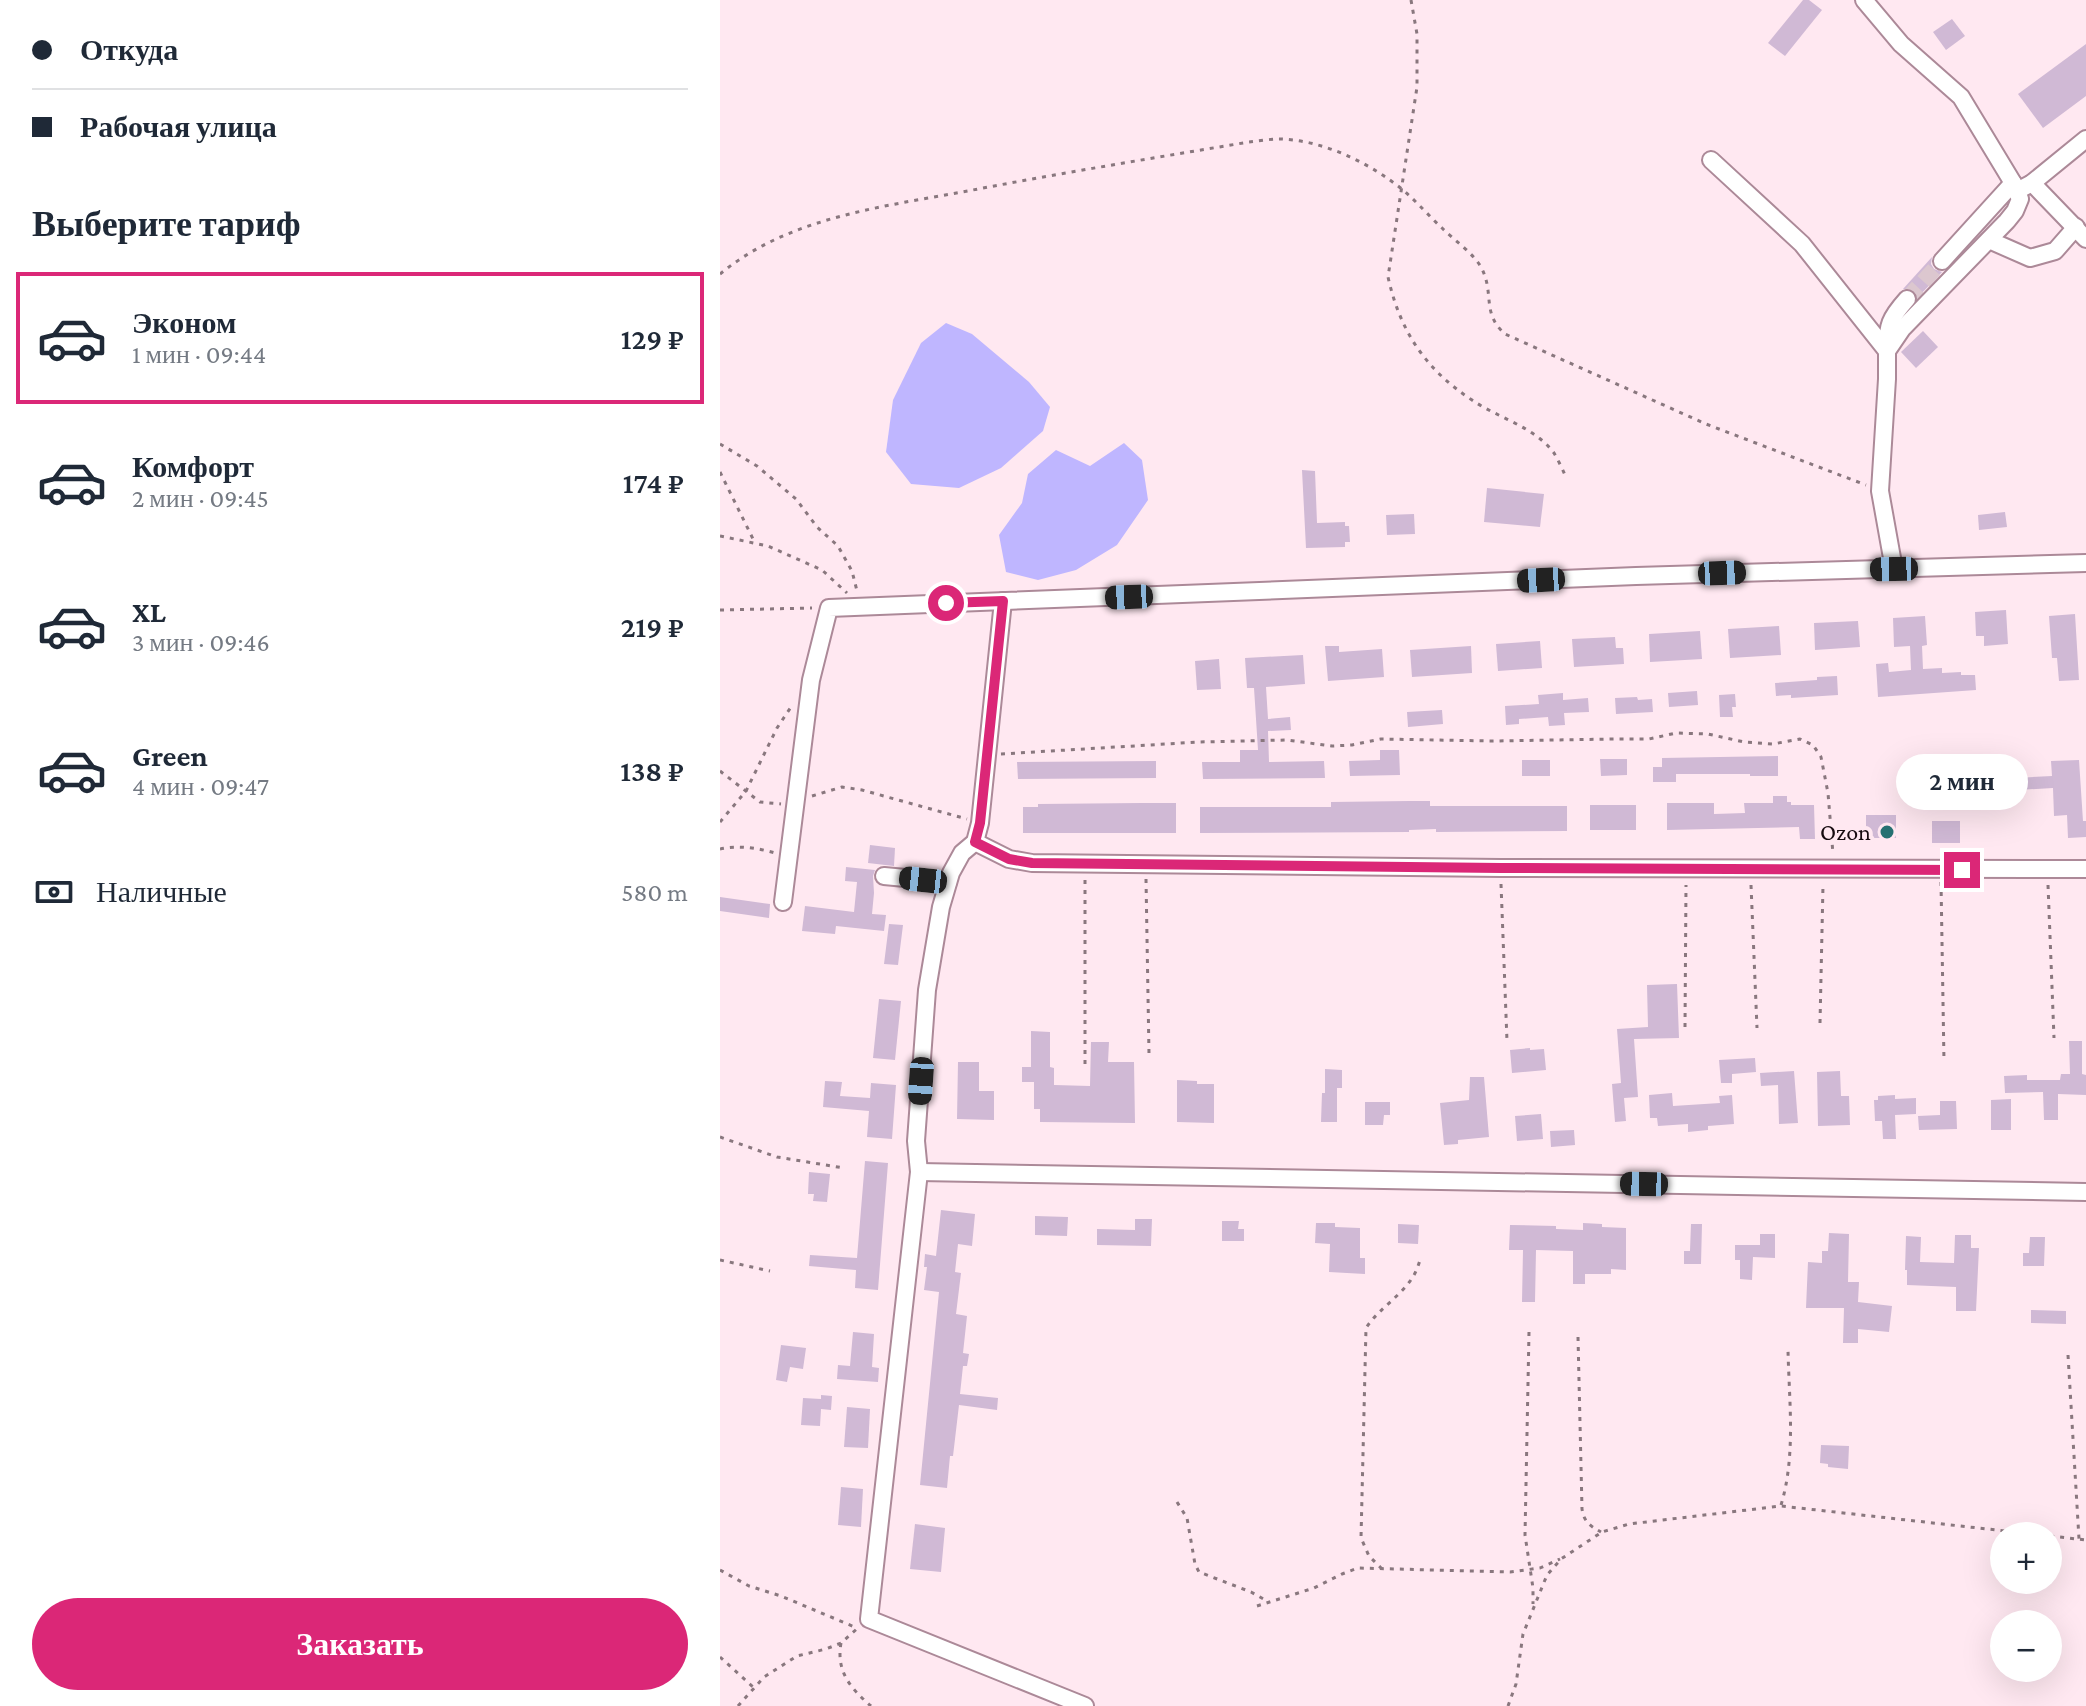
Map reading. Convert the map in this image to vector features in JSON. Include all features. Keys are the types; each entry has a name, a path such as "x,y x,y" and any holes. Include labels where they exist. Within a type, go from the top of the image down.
{"street":[{"path":"1864,0 1901,44 1961,97 2020,186 2081,233 2055,251 2030,258 1989,240"},
{"path":"1942,261 2020,186 2086,139"},
{"path":"1711,160 1802,244 1887,351"},
{"path":"1887,351 1902,329 2015,211 2020,199 2020,186"},
{"path":"1894,569 1880,491 1887,329 1893,315 1907,299"},
{"path":"783,902 811,680 829,608 1636,576 2086,563"},
{"path":"1003,601 980,823 975,842 962,853 948,882 927,990 916,1141 919,1172 863,1624 1085,1706"},
{"path":"975,842 1009,859 1032,863 2086,869"},
{"path":"884,876 948,882"},
{"path":"919,1172 2086,1192"}],"path":[{"path":"1411,0 1417,34 1417,87 1388,277 1394,304 1412,342 1442,378 1510,423 1536,436 1554,453 1565,475"},
{"path":"720,274 766,243 809,226 865,210 1249,142 1279,139 1302,142 1336,152 1371,168 1402,189 1480,265 1487,282 1490,313 1495,325 1505,334 1706,424 1880,491"},
{"path":"720,444 757,466 796,499 817,527 838,546 852,571 861,607"},
{"path":"720,472 755,543"},
{"path":"720,536 768,546 822,570 861,607"},
{"path":"720,610 829,608"},
{"path":"720,822 746,791 777,728 794,702"},
{"path":"987,753 1287,740 1332,746 1381,739 1649,739 1676,733 1708,734 1744,742 1773,744 1800,739 1813,745 1821,757 1828,793 1829,869 1820,1023"},
{"path":"720,771 760,802 781,804 842,787 980,823"},
{"path":"720,849 731,846 763,850 789,858"},
{"path":"1085,863 1085,1064"},
{"path":"1146,864 1149,1054"},
{"path":"1501,868 1507,1041"},
{"path":"1685,1027 1686,869"},
{"path":"1751,869 1757,1028"},
{"path":"2048,869 2054,1038"},
{"path":"1941,870 1944,1062"},
{"path":"720,1137 777,1157 844,1168"},
{"path":"1382,1569 1369,1556 1361,1538 1366,1328 1375,1314 1399,1294 1414,1275 1421,1257"},
{"path":"720,1260 770,1271"},
{"path":"1529,1332 1525,1535 1533,1606"},
{"path":"1578,1337 1582,1509 1588,1526 1602,1532"},
{"path":"1781,1506 1788,1483 1790,1450 1788,1350"},
{"path":"2068,1355 2079,1539"},
{"path":"1177,1502 1187,1518 1199,1572 1268,1602"},
{"path":"1257,1606 1314,1588 1358,1568 1510,1572 1540,1568 1561,1559 1602,1532 1629,1524 1781,1506 2086,1540"},
{"path":"1508,1706 1516,1684 1523,1634 1533,1606 1547,1575 1561,1559"},
{"path":"720,1570 749,1586 863,1624"},
{"path":"738,1706 764,1677 797,1656 841,1643 863,1624"},
{"path":"841,1643 839,1657 842,1672 871,1706"},
{"path":"720,1657 754,1688"}],"shaded area":[{"path":"946,323 972,334 1029,382 1050,407 1043,431 1001,468 959,488 911,484 886,452 893,400 921,343"},
{"path":"1124,443 1142,460 1148,500 1117,545 1076,570 1038,580 1006,572 999,535 1022,503 1028,474 1056,450 1090,466"}],"building":[{"path":"1803,0 1809,0 1822,10 1785,56 1768,43"},
{"path":"1952,19 1965,36 1946,50 1933,32"},
{"path":"2086,44 2086,96 2043,128 2018,94"},
{"path":"1932,257 1934,269 1942,272 1918,297 1914,290 1903,289"},
{"path":"1923,331 1938,347 1916,368 1901,352"},
{"path":"1302,470 1315,471 1317,523 1345,522 1345,526 1349,526 1350,542 1345,542 1345,547 1306,548"},
{"path":"1487,488 1544,494 1540,527 1484,522"},
{"path":"2005,512 2007,527 1979,530 1978,515"},
{"path":"1414,514 1415,534 1387,535 1386,515"},
{"path":"2006,610 2008,644 1984,646 1984,636 1976,636 1975,612"},
{"path":"2075,614 2079,680 2059,681 2057,658 2052,658 2049,616"},
{"path":"1925,616 1927,645 1922,646 1923,669 1942,668 1942,673 1975,675 1976,690 1878,697 1876,664 1888,663 1889,672 1911,670 1910,646 1894,647 1893,618"},
{"path":"1858,621 1860,647 1815,650 1814,623"},
{"path":"1779,626 1781,655 1730,658 1728,629"},
{"path":"1700,631 1702,659 1650,662 1649,634"},
{"path":"1615,637 1616,648 1623,648 1624,664 1574,667 1572,639"},
{"path":"1540,641 1542,668 1498,671 1496,644"},
{"path":"1325,646 1339,646 1339,652 1382,649 1384,677 1328,681"},
{"path":"1471,646 1472,673 1412,677 1410,650"},
{"path":"1303,655 1305,684 1266,687 1268,719 1290,717 1291,730 1268,731 1269,762 1324,761 1325,778 1203,779 1202,762 1240,762 1240,750 1258,750 1254,688 1247,688 1245,658"},
{"path":"1219,659 1221,689 1197,690 1195,661"},
{"path":"1837,676 1838,695 1776,696 1775,683"},
{"path":"1697,691 1698,705 1669,707 1668,693"},
{"path":"1563,693 1563,700 1588,698 1589,712 1564,713 1565,725 1549,726 1548,717 1519,719 1519,724 1506,725 1505,706 1539,704 1538,695"},
{"path":"1735,694 1733,717 1720,717 1719,695"},
{"path":"1637,697 1638,700 1652,699 1653,712 1616,714 1615,698"},
{"path":"1442,710 1443,724 1408,727 1407,712"},
{"path":"1380,750 1399,750 1400,775 1350,776 1349,761 1380,760"},
{"path":"1778,756 1778,776 1676,774 1676,782 1653,782 1653,767 1662,767 1662,758"},
{"path":"1600,759 1627,759 1627,775 1601,776"},
{"path":"1522,760 1550,760 1550,776 1522,776"},
{"path":"2079,760 2086,837 2068,838 2067,815 2054,816 2053,788 2016,790 2015,778 2052,776 2051,761"},
{"path":"1156,761 1156,778 1018,779 1017,762"},
{"path":"1773,796 1787,796 1787,802 1791,805 1814,805 1815,839 1800,839 1799,827 1667,830 1667,803 1714,803 1714,814 1745,813 1744,803 1773,803"},
{"path":"1430,801 1430,806 1567,806 1567,831 1436,832 1436,829 1409,832 1200,833 1200,807 1331,807 1331,802"},
{"path":"1176,803 1176,833 1023,833 1023,807 1038,807 1038,804"},
{"path":"1590,805 1636,805 1636,830 1590,830"},
{"path":"1866,815 1896,815 1896,838 1866,838"},
{"path":"1932,821 1960,821 1960,843 1932,843"},
{"path":"870,845 895,848 894,866 868,863"},
{"path":"846,867 875,870 872,914 886,915 884,931 836,926 835,934 802,931 805,906 854,912 857,882 845,881"},
{"path":"720,897 770,904 769,918 720,911"},
{"path":"889,924 903,925 898,965 884,964"},
{"path":"1677,984 1679,1038 1634,1039 1638,1097 1624,1098 1626,1121 1615,1122 1612,1084 1621,1083 1617,1029 1648,1027 1647,985"},
{"path":"879,999 901,1001 895,1060 873,1058"},
{"path":"1031,1031 1050,1032 1050,1067 1054,1068 1054,1085 1090,1086 1091,1042 1109,1042 1108,1062 1134,1062 1135,1123 1040,1122 1040,1109 1034,1109 1034,1082 1022,1082 1022,1067 1031,1067"},
{"path":"2069,1041 2082,1041 2082,1074 2086,1075 2086,1095 2058,1094 2058,1120 2044,1120 2043,1092 2005,1093 2004,1076 2027,1075 2027,1080 2060,1080 2061,1074 2070,1074"},
{"path":"1544,1049 1546,1070 1512,1073 1510,1050"},
{"path":"1755,1058 1756,1072 1732,1074 1732,1083 1721,1083 1719,1060"},
{"path":"958,1062 979,1062 979,1091 994,1091 994,1120 957,1119"},
{"path":"1325,1069 1342,1070 1342,1088 1337,1088 1337,1122 1321,1122"},
{"path":"1794,1071 1798,1123 1779,1124 1778,1085 1761,1086 1760,1073"},
{"path":"1840,1071 1841,1096 1849,1096 1850,1125 1818,1126 1817,1072"},
{"path":"1470,1077 1484,1077 1489,1137 1458,1140 1458,1144 1444,1145 1440,1103 1469,1100"},
{"path":"1177,1080 1214,1084 1214,1123 1177,1122"},
{"path":"825,1081 842,1082 840,1096 870,1098 871,1083 896,1085 892,1139 867,1137 869,1111 823,1107"},
{"path":"1672,1093 1673,1106 1720,1103 1719,1096 1732,1095 1734,1124 1708,1126 1708,1130 1688,1132 1688,1124 1658,1126 1657,1118 1650,1118 1649,1095"},
{"path":"1895,1095 1895,1099 1916,1098 1916,1114 1895,1115 1896,1139 1883,1139 1882,1121 1875,1121 1874,1100 1878,1100 1878,1096"},
{"path":"2011,1099 2011,1130 1991,1130 1991,1100"},
{"path":"1940,1101 1956,1101 1957,1129 1919,1130 1918,1116 1940,1115"},
{"path":"1365,1102 1390,1102 1390,1115 1384,1115 1383,1125 1365,1125"},
{"path":"1541,1114 1543,1139 1517,1141 1515,1116"},
{"path":"1574,1130 1575,1145 1551,1147 1550,1131"},
{"path":"865,1161 888,1163 878,1290 855,1288 856,1270 809,1266 810,1255 857,1258"},
{"path":"809,1172 830,1174 827,1202 813,1201 814,1194 808,1194"},
{"path":"941,1210 975,1214 972,1246 958,1244 955,1272 961,1273 956,1314 967,1316 963,1353 969,1354 967,1366 963,1366 960,1394 998,1398 997,1410 959,1405 947,1488 920,1485 939,1292 924,1290 927,1267 924,1267 925,1254 936,1256"},
{"path":"1035,1216 1068,1217 1067,1236 1035,1235"},
{"path":"1135,1219 1152,1219 1151,1246 1097,1245 1097,1229 1135,1230"},
{"path":"1222,1221 1239,1221 1238,1229 1244,1229 1244,1241 1222,1241"},
{"path":"1316,1223 1360,1228 1360,1258 1365,1258 1365,1274 1329,1272 1330,1244 1315,1243"},
{"path":"1583,1223 1626,1228 1626,1270 1611,1269 1611,1274 1585,1274 1585,1284 1573,1284 1573,1251 1536,1250 1535,1302 1522,1302 1523,1250 1509,1250 1510,1225 1583,1230"},
{"path":"1398,1224 1419,1225 1418,1244 1398,1243"},
{"path":"1691,1224 1702,1224 1701,1264 1684,1264 1684,1251 1690,1251"},
{"path":"1829,1233 1849,1234 1848,1282 1859,1282 1858,1302 1892,1306 1889,1332 1858,1329 1858,1343 1843,1343 1844,1308 1806,1308 1808,1262 1822,1263 1822,1251 1828,1251"},
{"path":"1760,1234 1775,1234 1775,1258 1753,1257 1752,1280 1740,1279 1740,1260 1735,1260 1735,1245 1760,1245"},
{"path":"1955,1235 1971,1235 1971,1248 1979,1248 1976,1311 1956,1311 1956,1287 1907,1285 1906,1236 1921,1237 1920,1262 1954,1263"},
{"path":"2030,1237 2045,1237 2044,1266 2023,1266 2023,1253 2029,1253"},
{"path":"2031,1310 2066,1311 2066,1324 2031,1323"},
{"path":"853,1332 874,1334 872,1367 879,1368 878,1382 837,1379 838,1365 850,1366"},
{"path":"781,1345 806,1348 803,1369 790,1367 787,1382 776,1380"},
{"path":"821,1395 832,1396 831,1410 821,1409 820,1426 801,1425 803,1398 821,1399"},
{"path":"847,1407 870,1409 868,1448 844,1447"},
{"path":"1821,1445 1849,1446 1848,1469 1820,1463"},
{"path":"841,1487 863,1489 861,1527 838,1525"},
{"path":"915,1524 945,1528 941,1572 910,1569"}],"tunnel":[{"path":"1907,299 1942,261"}],"place":[{"name":"Ozon","path":"1887,832"}],"route":[{"path":"946,603 1003,601 980,823 975,842 1009,859 1032,863 1962,870"}]}
